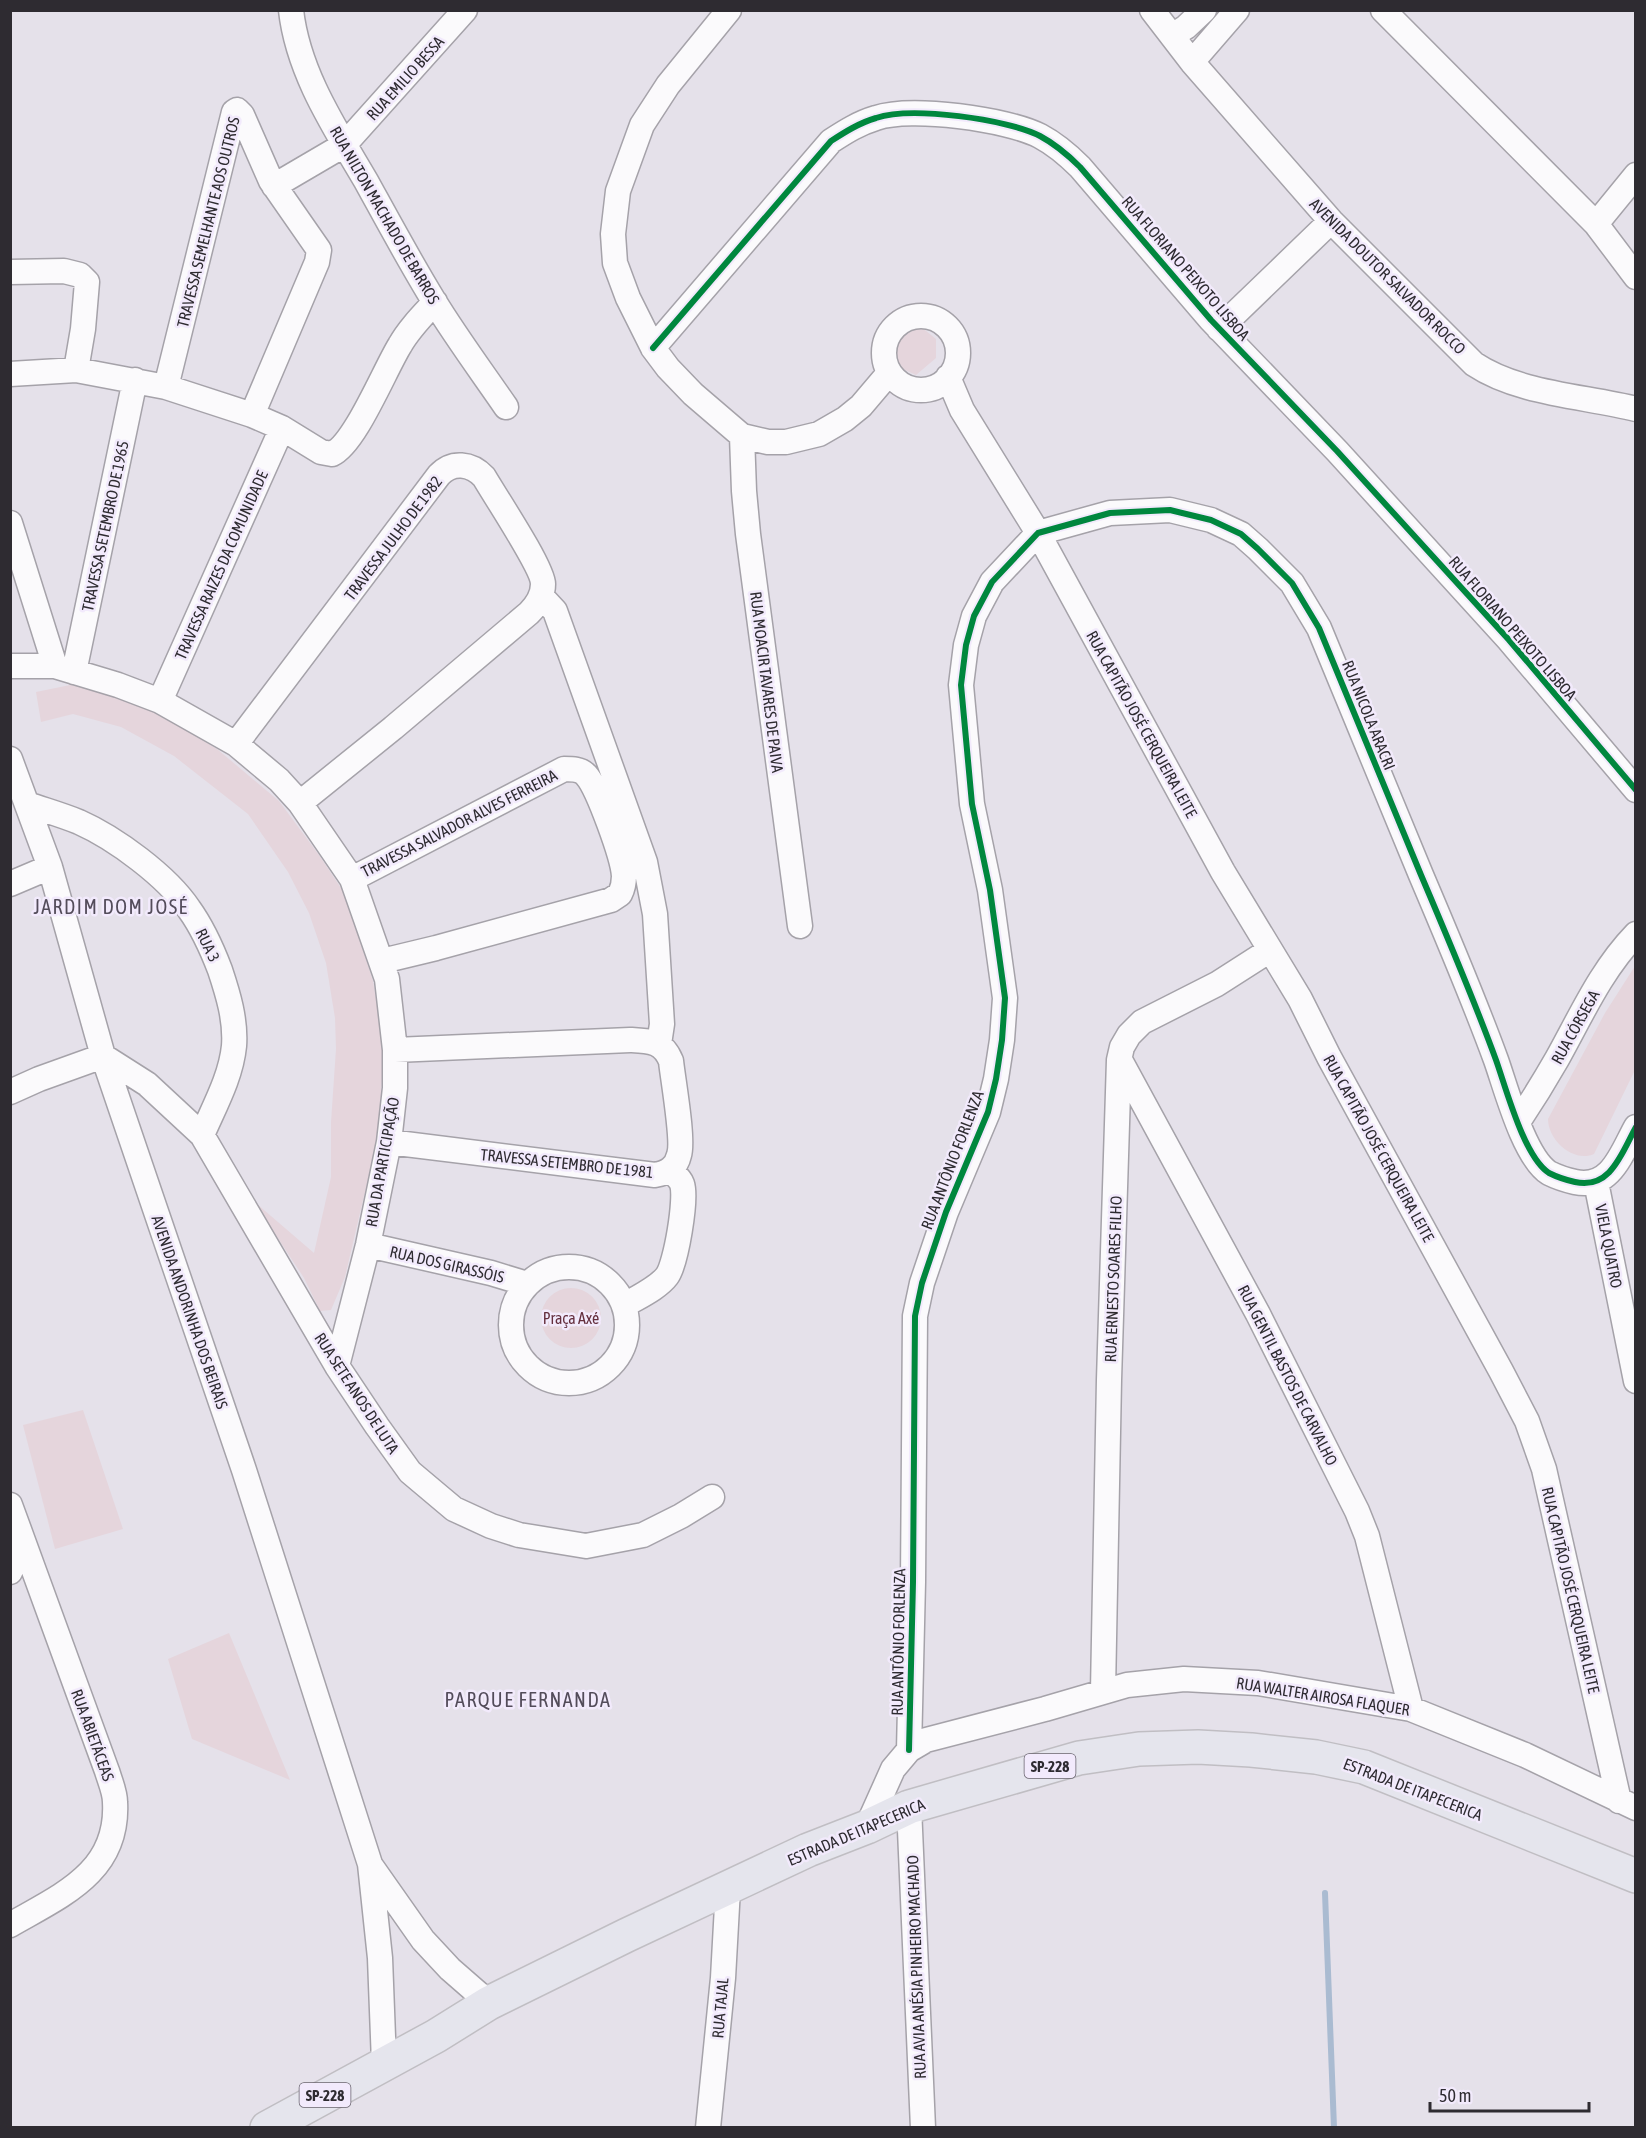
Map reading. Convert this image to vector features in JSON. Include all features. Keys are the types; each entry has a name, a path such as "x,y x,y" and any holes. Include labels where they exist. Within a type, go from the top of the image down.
{"main road":[{"name":"ESTRADA DE ITAPECERICA","path":"384,2064 436,2036 489,2003 808,1850 867,1827 909,1807 1079,1758 1139,1749 1198,1747 1316,1756 1341,1761 1364,1767 1635,1876"},
{"name":"SP-228","path":"267,2127 384,2064"}],"street":[{"name":"RUA NILTON MACHADO DE BARROS","path":"291,10 293,32 313,87 330,121 435,302 506,407"},
{"name":"RUA EMILIO BESSA","path":"274,186 344,145 465,10"},
{"path":"729,10 668,85 642,125 618,191 613,234 615,263 628,298 653,348 668,368 693,394 742,436 768,442 786,442 819,434 838,424 861,406 889,373"},
{"name":"AVENIDA DOUTOR SALVADOR ROCCO","path":"1152,10 1192,62 1331,221 1474,364 1486,372 1553,392 1635,409"},
{"path":"1172,36 1186,27 1204,10"},
{"path":"1192,62 1237,10"},
{"path":"1383,10 1596,224 1635,277"},
{"name":"TRAVESSA SEMELHANTE AOS OUTROS","path":"166,387 236,110 241,112 274,186 317,246 319,254 252,415"},
{"name":"RUA FLORIANO PEIXOTO LISBOA","path":"653,348 831,141 857,125 877,117 902,112 953,116 1022,128 1039,135 1080,167 1219,329 1337,452 1509,640 1635,790"},
{"path":"1596,224 1635,175"},
{"path":"1219,329 1331,221"},
{"path":"10,272 64,271 80,275 87,282 83,329 76,370"},
{"path":"10,374 76,370 166,387 252,415 282,428 329,455 336,452 355,428 401,343 435,302"},
{"path":"917,316 930,317 941,322 956,342 955,367 948,377 929,389 907,387 897,381 889,373 885,361 884,349 887,337 900,323 917,316"},
{"name":"RUA CAPITÃO JOSÉ CERQUEIRA LEITE","path":"948,377 962,410 1038,534 1223,872 1300,999 1329,1058 1527,1421 1544,1469 1627,1805"},
{"name":"TRAVESSA SETEMBRO DE 1965","path":"64,669 135,380"},
{"name":"TRAVESSA RAIZES DA COMUNIDADE","path":"160,701 282,428"},
{"name":"RUA MOACIR TAVARES DE PAIVA","path":"742,436 748,534 800,926"},
{"name":"TRAVESSA JULHO DE 1982","path":"236,744 424,493 449,467 472,468 484,477 536,565 543,580 541,596"},
{"name":"RUA NICOLA ARACRI","path":"1038,534 1110,513 1170,510 1211,520 1241,534 1292,584 1319,628 1494,1053 1529,1147 1548,1172 1581,1183 1596,1182"},
{"path":"10,523 64,669"},
{"name":"RUA ANTÔNIO FORLENZA","path":"909,1750 915,1316 922,1283 946,1212 988,1112 1002,1040 1005,998 990,890 972,804 961,685 966,645 974,616 992,582 1038,534"},
{"path":"300,803 529,613 541,596 555,611 645,862 655,914 662,1024 659,1044 620,1040 395,1050"},
{"name":"RUA DA PARTICIPAÇÃO","path":"10,666 64,669 118,685 160,701 236,744 279,780 300,803 352,879 387,980 395,1050 395,1088 389,1142 368,1245 338,1366"},
{"name":"AVENIDA ANDORINHA DOS BEIRAIS","path":"10,759 50,867 103,1056 244,1470 370,1864 378,1940 384,2064"},
{"name":"TRAVESSA SALVADOR ALVES FERREIRA","path":"352,879 546,778 564,769 571,769 585,773 597,794 621,857 624,875 621,894"},
{"name":"RUA 3","path":"27,804 80,823 127,849 189,908 214,953 228,992 233,1017 234,1045 227,1076 202,1136"},
{"path":"10,884 50,867"},
{"path":"382,961 598,904 621,894 655,914"},
{"name":"RUA CÓRSEGA","path":"1518,1122 1599,984 1635,934"},
{"name":"RUA ERNESTO SOARES FILHO","path":"1103,1691 1119,1060 1122,1047 1129,1035 1142,1022 1217,984 1270,950"},
{"name":"TRAVESSA SETEMBRO DE 1981","path":"389,1142 641,1174 655,1175 670,1170 680,1154 680,1147 671,1061 667,1051 659,1044"},
{"path":"10,1092 103,1056"},
{"name":"RUA SETE ANOS DE LUTA","path":"103,1056 147,1084 202,1136 338,1366 377,1426 410,1472 454,1509 490,1526 519,1535 586,1546 643,1535 712,1497"},
{"name":"RUA GENTIL BASTOS DE CARVALHO","path":"1119,1060 1258,1314 1357,1511 1367,1536 1411,1709"},
{"path":"1596,1182 1616,1163 1635,1127"},
{"path":"625,1305 666,1278 672,1268 681,1224 683,1193 682,1184 670,1170"},
{"name":"VIELA QUATRO","path":"1596,1182 1627,1291 1635,1381"},
{"name":"RUA DOS GIRASSÓIS","path":"368,1245 491,1273 527,1284"},
{"path":"561,1267 581,1267 600,1274 615,1287 625,1305 628,1323 625,1342 617,1359 603,1372 586,1380 567,1383 548,1379 532,1370 520,1355 512,1337 511,1318 516,1300 527,1284 543,1272 561,1267"},
{"name":"RUA ABIETÁCEAS","path":"10,1505 107,1771 115,1800 114,1829 107,1849 96,1867 77,1886 10,1925"},
{"path":"10,1572 23,1543"},
{"name":"RUA WALTER AIROSA FLAQUER","path":"867,1827 893,1769 909,1750 926,1740 1127,1685 1184,1679 1258,1683 1411,1709 1525,1755 1627,1805"},
{"name":"RUA AVIA ANÉSIA PINHEIRO MACHADO","path":"909,1807 922,2127"},
{"name":"AVENIDA ANDORINHA DOS BEIRAIS","path":"370,1864 411,1924 450,1969 489,2003"},
{"name":"RUA TAJAL","path":"706,2126 722,1989 728,1888"},
{"path":"378,1940 411,1924"}],"green space":[{"path":"920,326 936,339 936,358 916,375 894,365 899,339"},
{"path":"75,684 137,700 217,749 279,801 345,894 373,981 384,1050 378,1136 345,1277 331,1310 320,1311 304,1278 257,1204 314,1253 331,1177 331,1122 336,1049 335,1018 326,963 309,913 288,872 248,814 174,756 121,727 73,714 41,722 36,692"},
{"path":"1635,966 1635,1070 1594,1154 1578,1155 1563,1148 1557,1142 1552,1135 1548,1119 1605,1013"},
{"name":"Praça Axé","path":"565,1288 577,1288 593,1296 599,1306 601,1318 599,1330 593,1340 577,1348 565,1348 549,1340 541,1324 541,1312 549,1296"},
{"path":"83,1410 123,1529 55,1549 23,1425"},
{"path":"229,1633 290,1780 192,1739 168,1659"}],"waterway":[{"path":"1325,1893 1334,2128"}],"cycle path":[{"path":"653,348 831,141 852,128 876,118 912,113 983,120 1005,124 1040,136 1080,167 1211,320 1337,451 1509,640 1636,790"},
{"path":"909,1750 915,1316 922,1283 946,1212 988,1112 1002,1040 1005,998 990,890 972,804 961,685 966,645 974,616 992,582 1038,533 1110,513 1170,510 1211,520 1241,534 1258,549 1292,583 1319,628 1469,990 1517,1121 1532,1153 1549,1173 1572,1181 1587,1183 1598,1180 1614,1167 1636,1127"}],"district":[{"name":"JARDIM DOM JOSÉ","path":"111,906"},
{"name":"PARQUE FERNANDA","path":"528,1699"}]}
